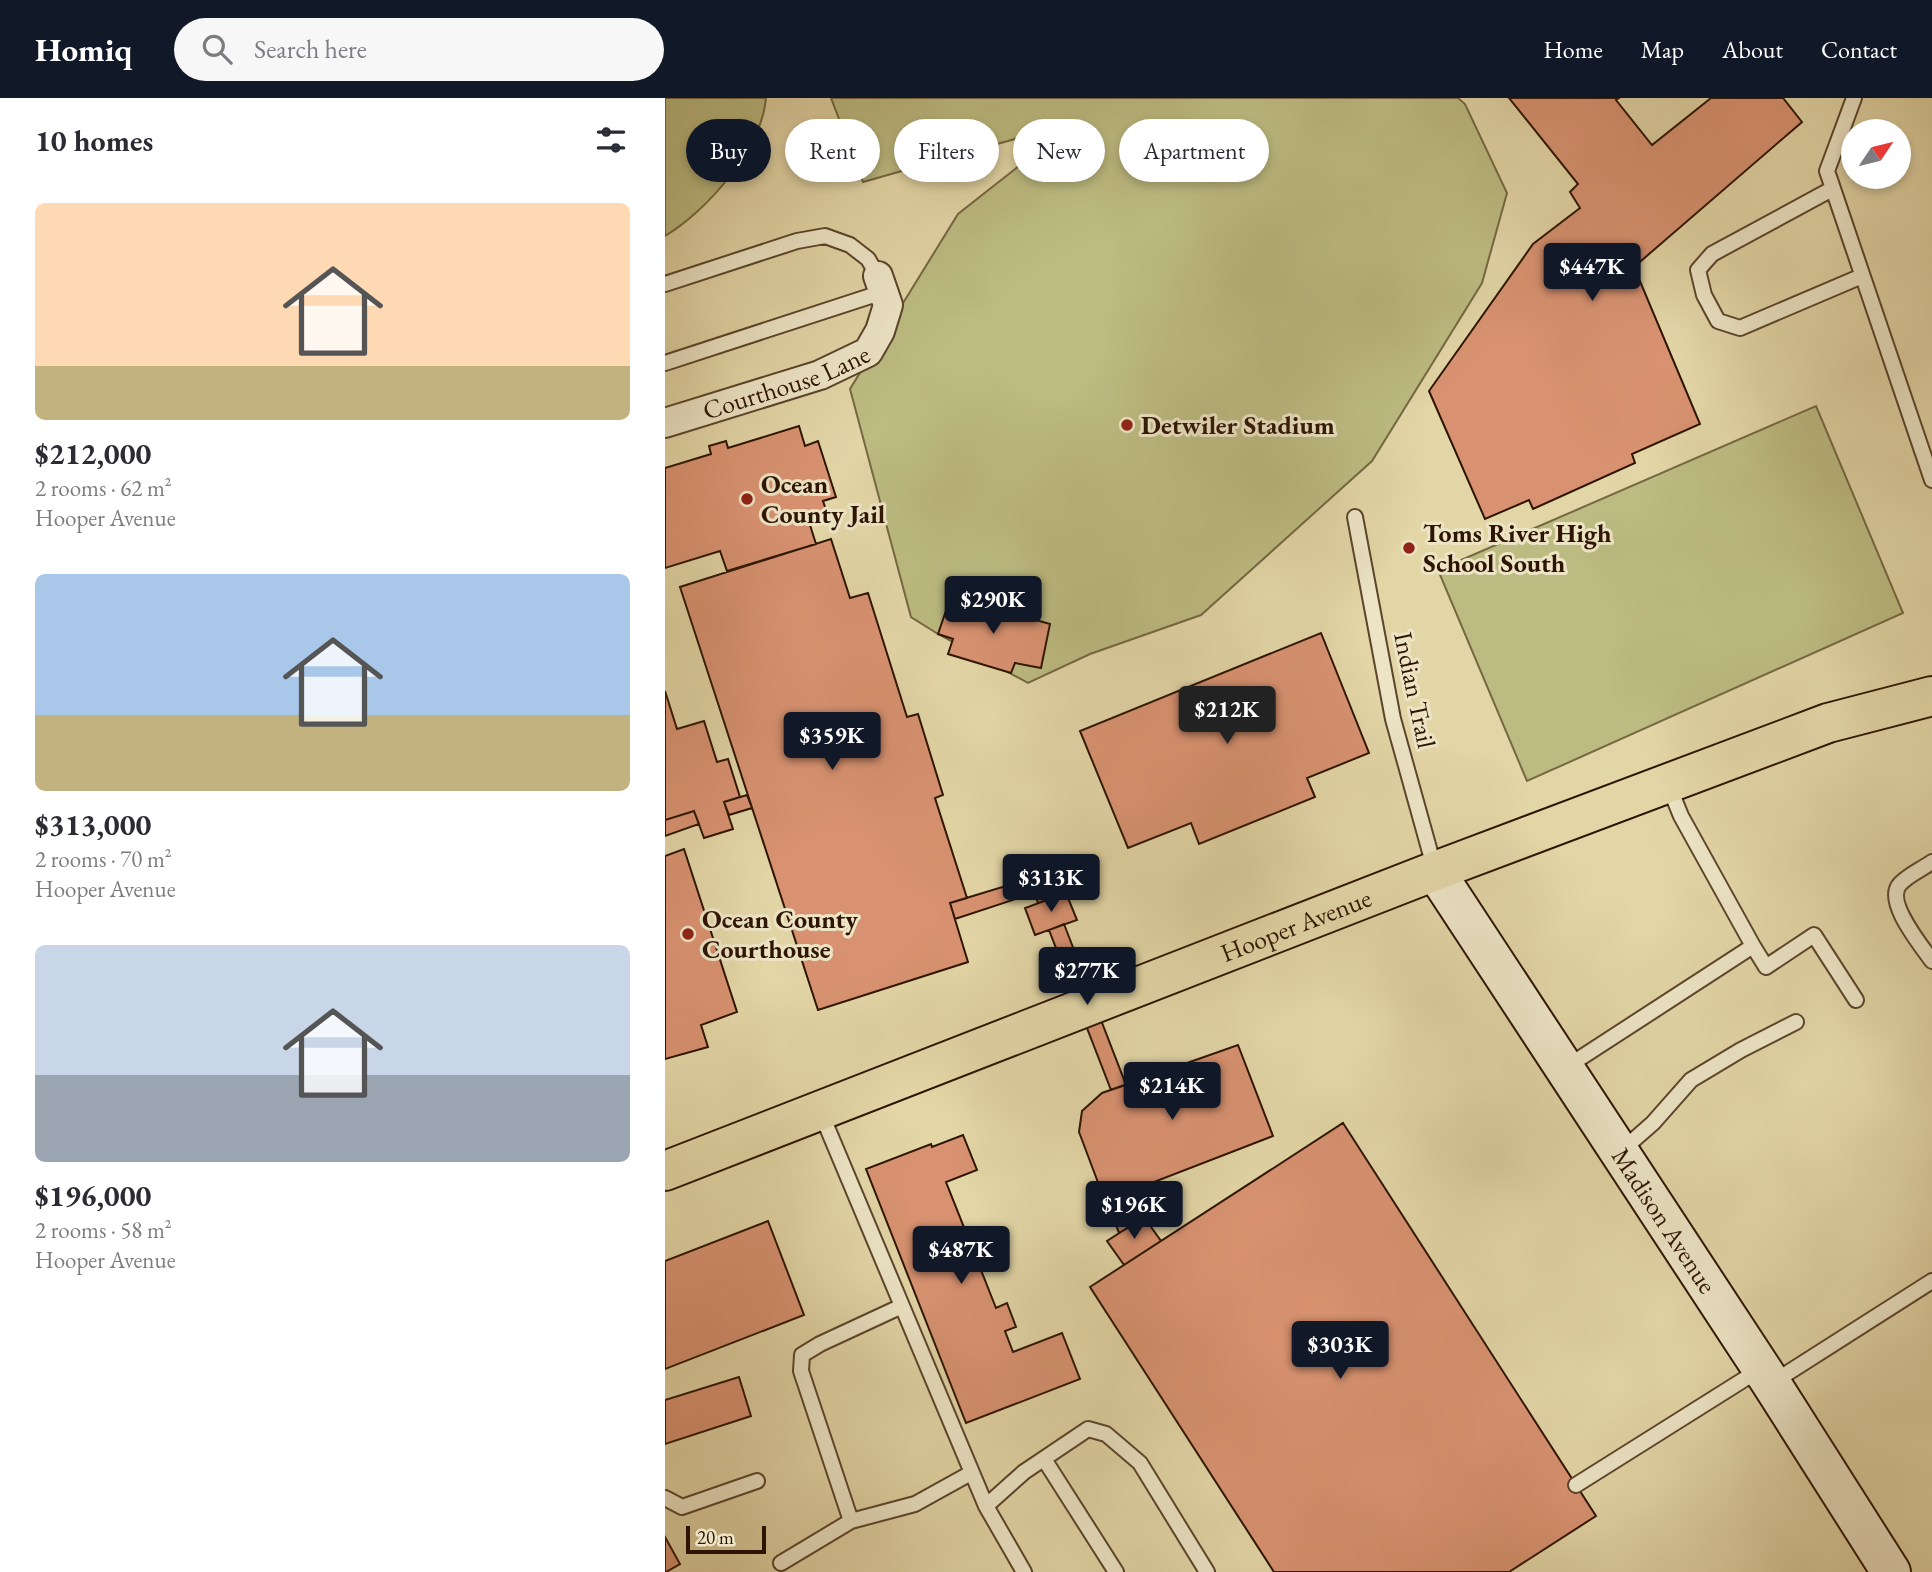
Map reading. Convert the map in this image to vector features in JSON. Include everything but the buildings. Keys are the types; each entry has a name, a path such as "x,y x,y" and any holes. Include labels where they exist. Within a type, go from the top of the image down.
{"main road":[{"name":"Hooper Avenue","path":"665,1171 1435,871 1828,723 1932,695"}],"street":[{"name":"Courthouse Lane","path":"665,423 820,375 868,352 880,331 888,305 881,284"},
{"name":"Madison Avenue","path":"1435,871 1891,1572"}],"lane":[{"path":"1854,98 1827,171 1932,480"},
{"path":"1832,189 1712,254 1698,270 1704,295 1718,321 1740,328 1862,276"},
{"path":"665,284 797,241 825,236 851,244 868,259 881,284 665,363"},
{"name":"Indian Trail","path":"1355,517 1393,719 1435,871"},
{"path":"1668,784 1681,816 1766,967 1814,935 1856,1000"},
{"path":"1932,862 1900,884 1894,897 1897,908 1932,961"},
{"path":"1564,1069 1753,946"},
{"path":"1619,1153 1653,1123 1692,1080 1795,1022"},
{"path":"821,1111 971,1473 986,1506 1024,1572"},
{"path":"1576,1485 1932,1281"},
{"path":"851,1521 801,1371 802,1355 902,1306"},
{"path":"986,1506 1024,1472 1088,1429 1105,1434 1140,1462 1207,1572"},
{"path":"1044,1458 1116,1572"},
{"path":"781,1563 851,1521 915,1504 971,1473"},
{"path":"665,1498 682,1507 757,1481"}],"shaded area":[{"path":"665,98 766,98 761,119 686,119 686,182 725,182 698,211 665,236"},
{"name":"Detwiler Stadium","path":"831,98 1458,98 1465,104 1507,193 1482,283 1372,461 1201,615 1090,654 1028,683 911,617 850,389 958,214 1013,171 1013,182 1105,182 1105,119 1013,119 1013,140 999,144 999,119 894,119 894,173 880,177 880,119 839,119"},
{"path":"1816,406 1903,613 1527,781 1438,570"}],"place":[{"name":"Detwiler Stadium","path":"1127,425"},
{"name":"Ocean County Jail","path":"747,499"},
{"name":"Toms River High School South","path":"1409,548"},
{"name":"Ocean County Courthouse","path":"688,934"}]}
